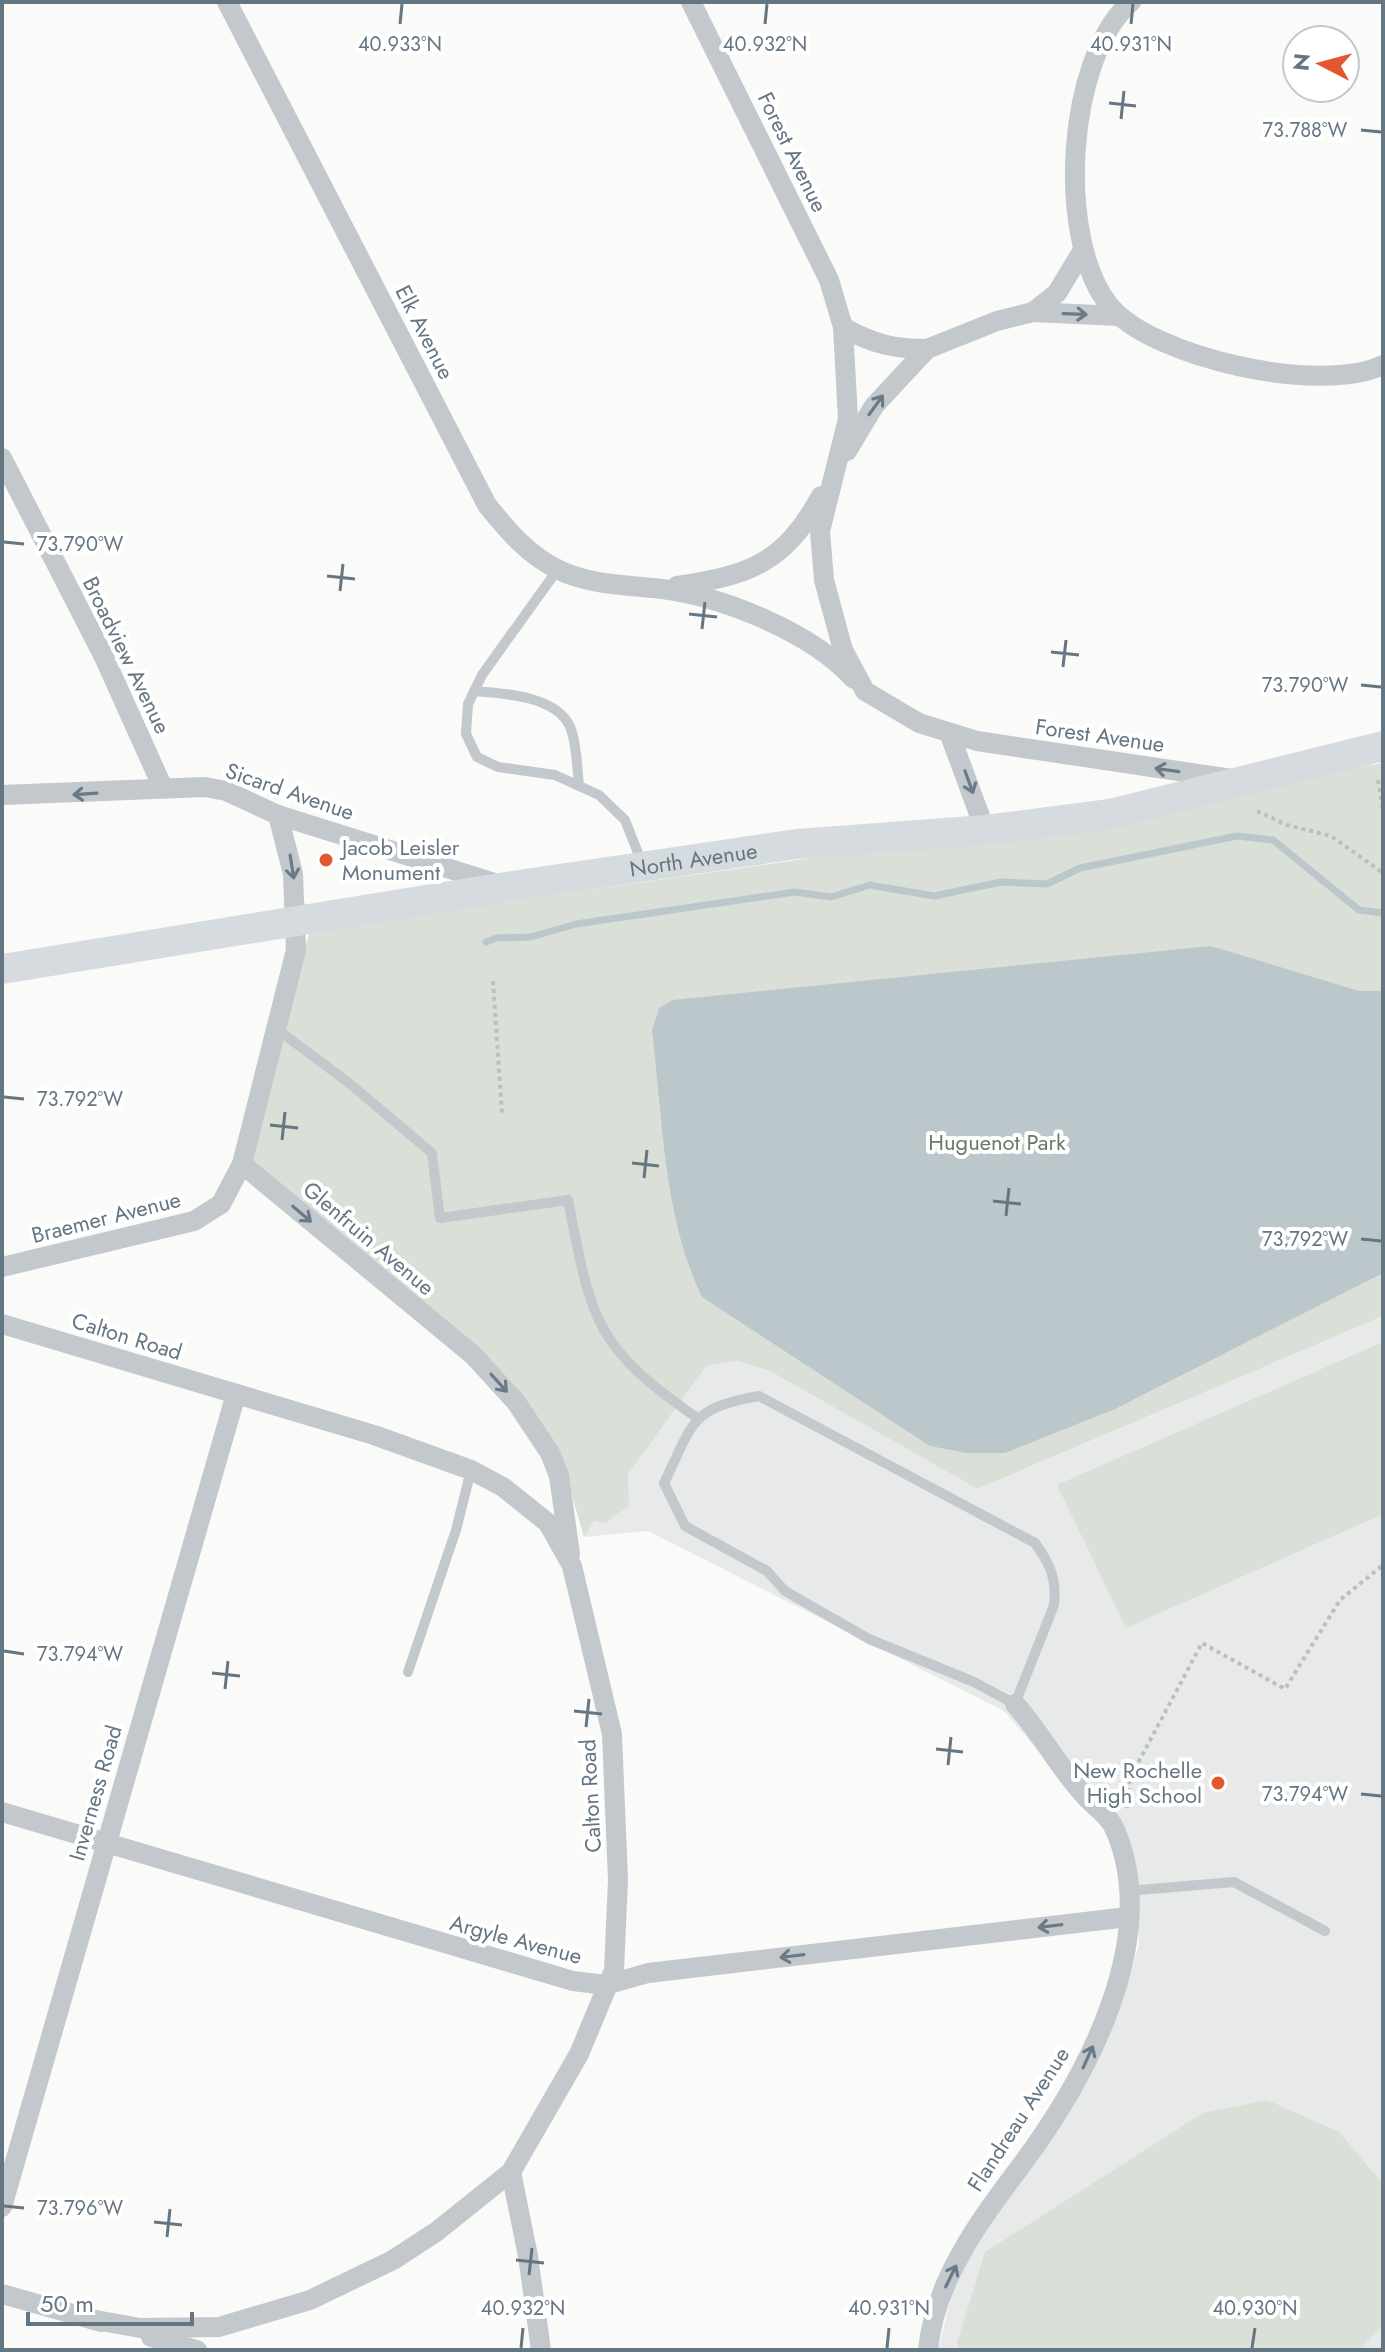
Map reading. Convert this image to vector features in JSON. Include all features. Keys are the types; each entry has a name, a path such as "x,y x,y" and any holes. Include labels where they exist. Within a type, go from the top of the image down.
{"main road":[{"name":"North Avenue","path":"2,969 506,887 797,844 985,830 1110,814 1383,746"}],"street":[{"name":"Elk Avenue","path":"227,2 487,505 522,545 558,569 624,586 661,589 729,603 799,639 847,671 865,691"},
{"name":"Forest Avenue","path":"691,2 829,280 843,327 848,419 820,531 824,580 843,650 865,691 919,723 950,735 1244,781"},
{"path":"1118,316 1089,273 1083,250 1074,147 1079,107 1101,46 1121,11 1131,2"},
{"path":"1033,312 1057,293 1083,250"},
{"path":"843,327 867,341 894,349 927,349 997,321 1033,312 1118,316 1193,353 1248,368 1329,379 1383,365"},
{"path":"836,469 874,406 927,349"},
{"name":"Broadview Avenue","path":"2,458 104,657 163,788"},
{"name":"Elk Avenue","path":"661,589 726,579 758,567 780,551 808,519 836,469"},
{"path":"950,735 985,830"},
{"name":"Sicard Avenue","path":"2,795 205,787 226,791 278,815 506,887"},
{"path":"242,1164 296,950 293,874 278,815"},
{"name":"Braemer Avenue","path":"2,1267 194,1221 221,1204 242,1164"},
{"name":"Glenfruin Avenue","path":"242,1164 473,1355 516,1402 550,1453 559,1476 572,1566"},
{"name":"Calton Road","path":"2,1324 374,1435 471,1470 503,1487 548,1523 572,1566 612,1734 618,1928 614,1970 579,2054 511,2172 436,2232 393,2260 310,2300 219,2327 140,2328 90,2319"},
{"name":"Inverness Road","path":"2,2207 236,1394"},
{"name":"Flandreau Avenue","path":"928,2350 931,2323 979,2219 1024,2161 1078,2079 1109,2011 1126,1949 1126,1867 1116,1831 1015,1704"},
{"name":"Argyle Avenue","path":"2,1812 441,1945 573,1981 606,1985 648,1973 1128,1917"},
{"path":"511,2172 528,2256 541,2350"},
{"path":"2,2294 197,2350"}],"lane":[{"path":"558,569 474,691 468,704 466,734 477,757 498,767 555,775 599,795 625,820 644,868"},
{"path":"474,691 498,693 558,709 571,728 579,786"},
{"path":"278,1030 349,1083 432,1153 440,1218 568,1200 587,1296 609,1344 649,1384 696,1417"},
{"path":"759,1396 1035,1543 1053,1572 1055,1597 1015,1704 974,1682 869,1639 785,1591 767,1571 685,1526 664,1483 696,1417 729,1401 759,1396"},
{"path":"408,1672 456,1530 471,1470"},
{"path":"1127,1891 1234,1882 1325,1931"}],"path":[{"path":"1378,780 1383,810"},
{"path":"1257,811 1287,825 1331,836 1383,873"},
{"path":"493,981 502,1114"},
{"path":"1126,1815 1130,1778 1202,1643 1285,1689 1340,1600 1383,1565"}],"shaded area":[{"path":"1211,946 1359,991 1383,991 1383,1273 1115,1409 1005,1453 967,1453 930,1446 702,1297 679,1234 666,1167 652,1031 659,1008 673,1000"},
{"name":"New Rochelle High School","path":"1383,1316 1383,2350 938,2350 952,2294 983,2227 1058,2127 1117,2017 1139,1945 1134,1875 1107,1831 1004,1711 648,1531 584,1537 706,1366 737,1361 770,1371 979,1489"}],"green space":[{"name":"Huguenot Park","path":"1383,763 1383,1316 978,1489 770,1371 737,1361 706,1366 628,1475 629,1505 606,1523 595,1521 584,1537 566,1475 501,1371 252,1161 310,930 804,859"},
{"path":"1383,1342 1383,1514 1126,1628 1057,1485"},
{"path":"1267,2100 1339,2132 1383,2184 1383,2326 1359,2350 959,2350 957,2343 985,2252 1203,2113"}],"waterway":[{"path":"486,942 497,938 531,937 576,924 795,892 831,897 870,885 934,896 1001,882 1047,884 1080,868 1237,836 1273,840 1359,910 1383,913"}],"place":[{"name":"Jacob Leisler Monument","path":"326,860"},
{"name":"New Rochelle High School","path":"1218,1783"}]}
